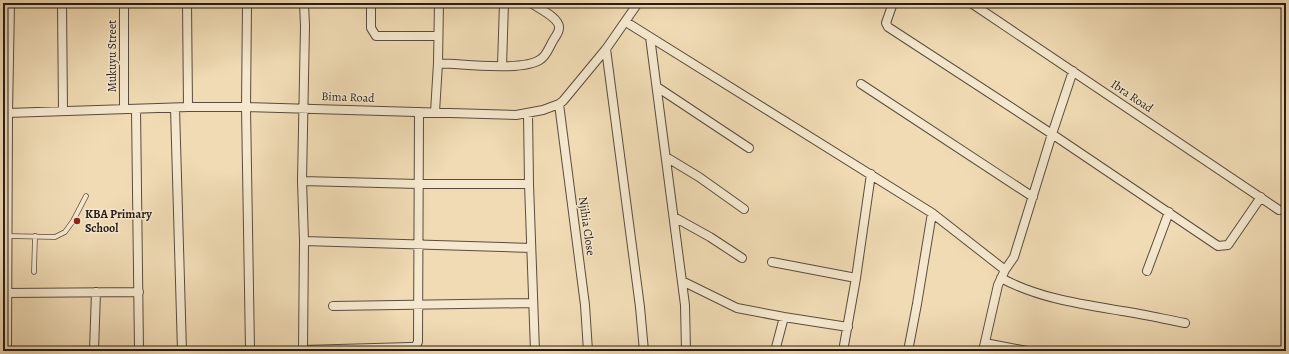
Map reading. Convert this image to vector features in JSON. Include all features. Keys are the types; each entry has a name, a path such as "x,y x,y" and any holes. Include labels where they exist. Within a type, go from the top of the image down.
{"street":[{"path":"6,351 9,3"},
{"path":"62,3 63,111"},
{"name":"Mukuyu Street","path":"124,3 124,109"},
{"path":"187,3 188,107"},
{"path":"247,3 246,107 250,350"},
{"path":"304,3 302,181 304,241 303,351 415,347 418,342 419,112"},
{"path":"371,3 371,28 376,36 438,36"},
{"path":"435,112 438,63 439,3"},
{"path":"502,66 504,3"},
{"path":"438,63 502,66 525,65 542,59 560,30 559,24 555,19 531,3"},
{"name":"Bima Road","path":"7,113 188,107 304,108 516,114 528,113 559,104 568,97 606,49 638,3"},
{"path":"893,3 886,23 888,28 1052,134 1218,246 1228,245 1260,197"},
{"name":"Ibra Road","path":"971,3 1279,210"},
{"path":"626,22 871,174 932,214 1005,270"},
{"path":"650,37 685,305 686,351"},
{"path":"606,49 640,307 644,351"},
{"path":"1027,351 984,347 1001,278 1014,257 1073,71"},
{"path":"861,84 1033,197"},
{"path":"657,87 749,148"},
{"name":"Njihia Close","path":"559,104 585,305 588,351"},
{"path":"136,108 139,351"},
{"path":"175,108 182,351"},
{"path":"528,113 531,248 536,351"},
{"path":"666,157 699,177 744,209"},
{"path":"843,351 856,278 871,174"},
{"path":"302,181 418,184 529,184"},
{"path":"1147,271 1169,212"},
{"path":"908,351 932,214"},
{"path":"674,217 710,237 742,258"},
{"path":"304,241 531,248"},
{"path":"772,262 856,278"},
{"path":"1001,278 1018,288 1042,295 1185,323"},
{"path":"682,281 737,308 848,327"},
{"path":"94,351 96,292"},
{"path":"6,293 139,292"},
{"path":"334,306 533,304"},
{"path":"775,351 784,317"}],"lane":[{"path":"7,236 54,237 65,232 86,196"},
{"path":"34,272 35,236"}],"place":[{"name":"KBA Primary School","path":"77,221"}]}
